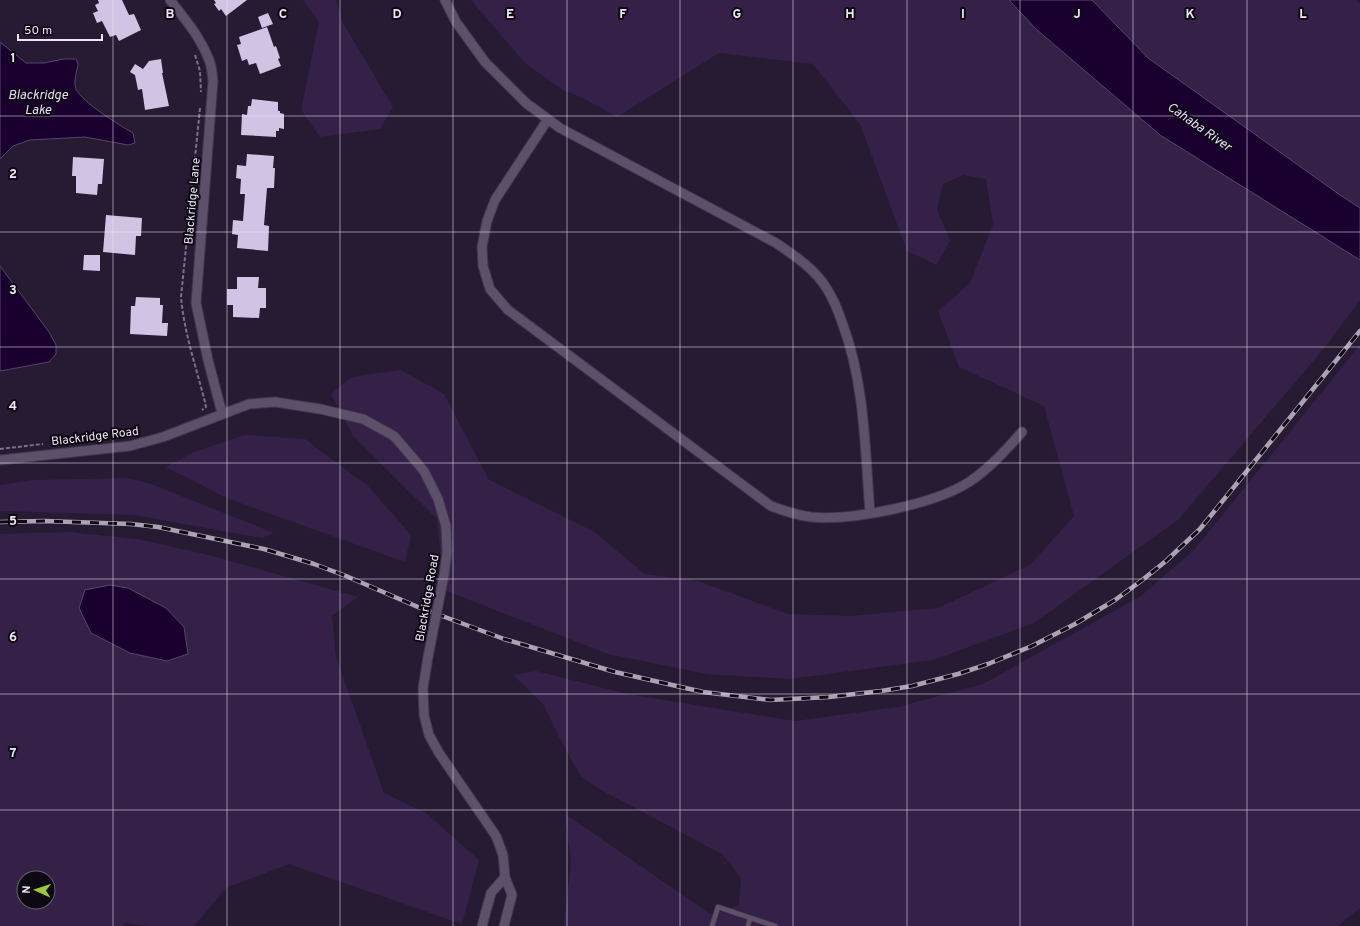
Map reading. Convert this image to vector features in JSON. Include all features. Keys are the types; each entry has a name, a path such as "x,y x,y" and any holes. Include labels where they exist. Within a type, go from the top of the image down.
{"street":[{"name":"Blackridge Lane","path":"170,0 202,45 210,61 213,81 196,303 208,360 222,413"},
{"path":"445,0 456,22 485,62 526,103 560,128 776,242 808,265 827,288 838,312 850,345 860,392 870,513"},
{"path":"548,119 495,200 487,221 482,247 484,266 490,289 508,310 770,506 786,512 812,517 842,517 870,513 934,499 969,482 996,461 1022,432"},
{"name":"Blackridge Road","path":"0,460 130,446 163,437 222,413 249,404 275,402 320,409 363,419 394,436 424,471 438,498 446,526 447,552 444,575 423,688 424,715 429,735 439,753 496,836 503,855 505,877 512,895 504,926"},
{"path":"482,926 491,893 505,877"}],"lane":[{"path":"712,926 718,908 775,926"},
{"path":"748,926 750,918"}],"path":[{"path":"194,54 200,71 201,96"},
{"path":"196,413 206,407 182,308 181,297 200,103"},
{"path":"0,448 47,444"}],"shaded area":[{"path":"303,0 336,0 343,23 393,107 380,129 320,137 301,110 319,22"},
{"path":"471,0 1009,0 1036,29 1160,135 1360,260 1360,300 1326,346 1178,520 1034,623 933,660 790,679 707,674 608,654 444,590 437,519 353,436 331,394 352,377 401,370 444,394 489,480 593,531 645,574 698,581 788,614 851,616 938,608 1030,565 1074,516 1044,406 959,367 938,311 970,283 993,225 986,179 964,175 943,184 937,209 950,240 937,265 907,251 860,124 813,64 719,53 617,117 585,99 563,90 525,63"},
{"path":"1092,0 1356,0 1360,3 1360,208 1148,58"},
{"path":"1360,345 1360,908 1338,926 564,926 571,863 565,814 712,915 739,905 741,878 722,854 603,791 581,777 543,704 513,675 536,671 627,694 795,721 898,707 983,684 1141,596 1194,550"},
{"path":"245,435 305,439 368,486 411,535 405,562 229,499 166,467 194,452"},
{"path":"127,478 151,484 274,533 262,538 135,515 0,511 0,485 34,480"},
{"path":"69,532 137,539 205,554 358,597 332,616 336,657 384,793 426,813 479,860 462,924 289,864 226,888 194,926 147,926 125,923 122,926 0,926 0,534","holes":["91,633 167,661 130,653"]}],"water":[{"name":"Cahaba River","path":"1009,0 1092,0 1148,58 1360,208 1360,260 1160,135 1036,29"},
{"name":"Blackridge Lake","path":"0,42 26,63 44,63 63,59 76,59 78,64 75,80 76,89 85,100 119,125 133,133 135,143 128,145 85,137 30,140 13,146 0,159"},
{"path":"0,266 49,332 56,345 56,354 49,362 0,371"},
{"path":"110,585 128,588 166,608 184,627 188,654 167,661 130,653 91,633 79,608 85,590"}],"building":[{"path":"98,0 122,0 129,15 134,14 141,30 119,41 116,35 110,37 102,21 97,23 93,13 98,11 95,5 99,3"},
{"path":"214,0 247,0 226,16 221,9 219,11 214,4 216,3"},
{"path":"268,13 273,24 262,28 258,17"},
{"path":"267,27 274,47 276,46 280,58 278,59 281,66 260,74 256,63 249,65 247,59 242,61 237,45 241,44 239,37"},
{"path":"161,59 162,73 169,106 145,110 142,89 138,90 135,75 130,72 135,64 143,69 149,61"},
{"path":"252,99 278,102 278,111 284,114 284,129 279,128 279,131 276,131 276,137 241,135 242,114 247,115 248,106 251,106"},
{"path":"247,154 274,156 274,188 267,188 264,225 269,226 268,251 237,248 238,235 232,234 233,220 243,221 245,194 240,194 241,179 236,178 237,165 246,166"},
{"path":"73,157 104,159 102,184 98,184 97,195 76,193 76,176 72,176"},
{"path":"106,215 142,218 141,236 136,236 135,255 103,252"},
{"path":"84,255 100,255 100,271 83,270"},
{"path":"237,277 259,277 258,288 266,288 266,308 260,308 259,318 233,317 233,305 227,305 227,289 237,289"},
{"path":"136,297 160,298 160,305 163,305 162,323 168,323 167,336 130,334 131,306 135,306"}],"railway":[{"path":"0,522 44,521 131,524 158,527 264,549 314,564 418,607 504,639 615,672 703,692 770,700 829,697 881,691 912,686 958,674 988,664 1032,646 1075,624 1115,600 1141,581 1166,561 1200,529 1360,331"}]}
